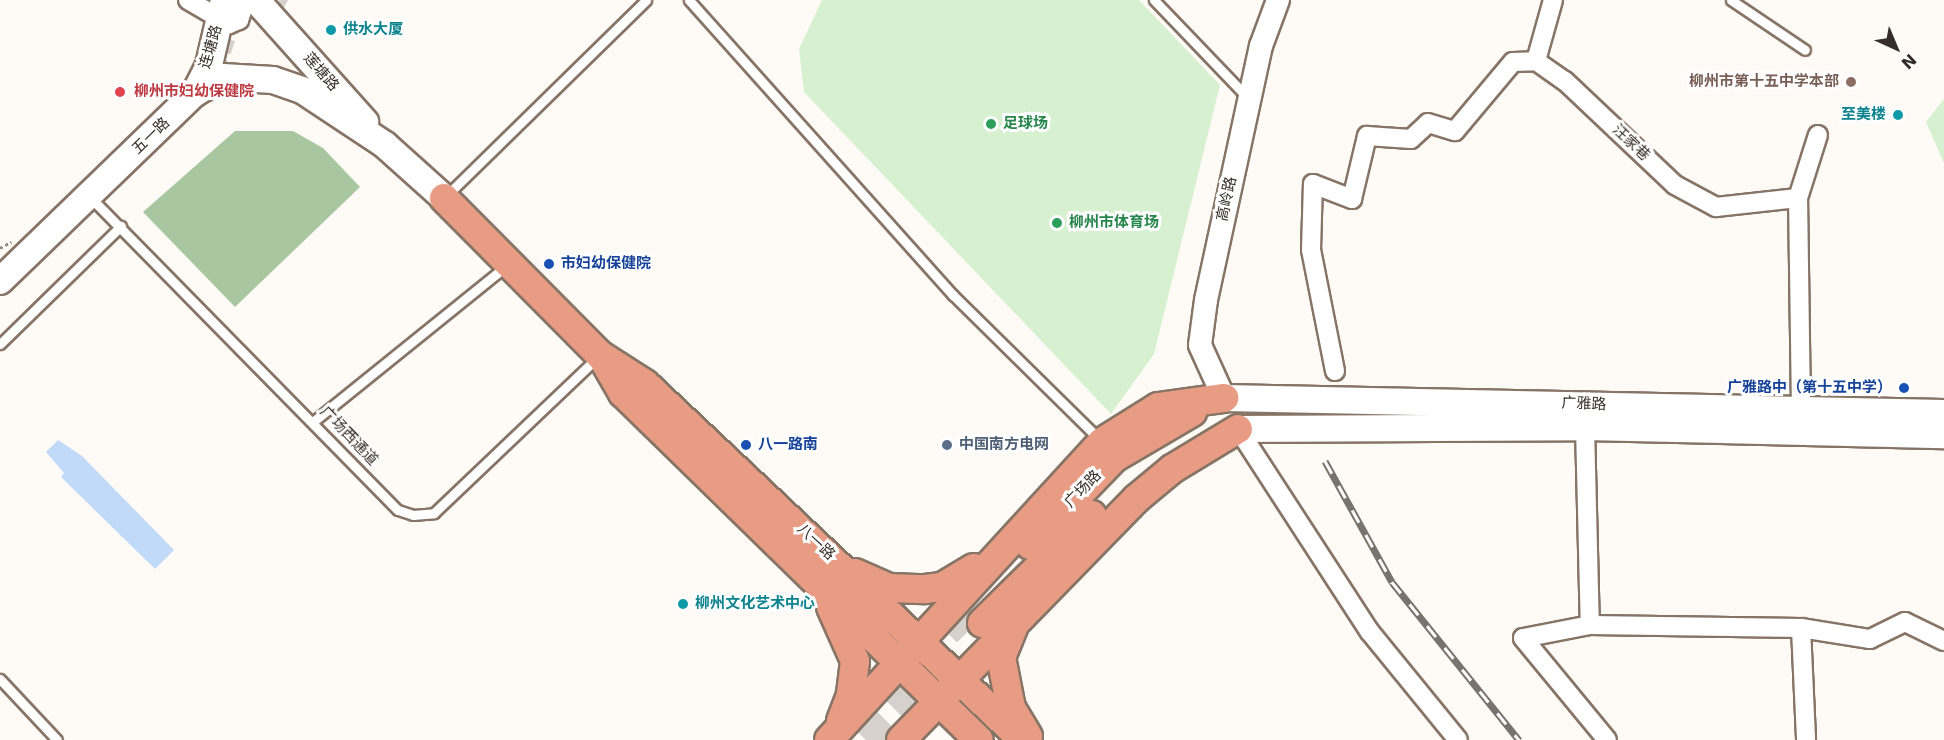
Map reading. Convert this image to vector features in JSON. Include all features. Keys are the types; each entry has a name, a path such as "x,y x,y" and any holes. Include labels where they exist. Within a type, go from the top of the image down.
{"main road":[{"name":"莲塘路","path":"256,0 384,145"},
{"name":"连塘路","path":"195,93 209,65 221,10"},
{"name":"五一路","path":"0,281 195,93 223,77 273,80 302,90 384,145 444,198"},
{"name":"八一路","path":"444,198 600,355 645,384 843,567 917,643 1023,740"},
{"name":"八一路","path":"600,355 623,393 812,574 898,663 979,740"},
{"path":"832,737 1102,442 1158,407 1224,398"},
{"name":"广雅路","path":"1224,398 1944,413"},
{"name":"广场路","path":"1224,398 1162,425 1114,458 975,618 1139,472 1211,432 1238,429"},
{"name":"广雅路","path":"1238,429 1586,427 1944,435"},
{"path":"902,740 1136,499 1172,469 1238,429"},
{"path":"843,567 888,588 925,590 956,580 1001,550"},
{"path":"812,574 843,628 855,661 851,695 832,737"},
{"path":"1015,623 1001,657 1011,708 1030,740"}],"street":[{"path":"188,0 221,10 239,20 246,0"},
{"name":"高岭路","path":"1224,398 1200,345 1249,99 1278,0"},
{"path":"1335,371 1311,250 1313,184 1352,199 1366,136 1411,139 1428,123 1455,131 1513,62 1536,61 1553,0"},
{"name":"汪家巷","path":"1536,61 1565,81 1675,185 1716,207 1798,198"},
{"path":"1801,410 1798,198 1818,135"},
{"path":"1586,427 1590,625"},
{"path":"1238,429 1351,606 1458,740"},
{"path":"1607,740 1523,638 1590,625 1801,628 1870,639 1905,622 1944,641"},
{"path":"1801,628 1806,740"}],"lane":[{"path":"444,198 646,0"},
{"path":"689,0 953,295 1102,442"},
{"path":"1154,0 1249,99"},
{"path":"1731,0 1805,50"},
{"name":"广场西通道","path":"89,195 314,421 398,510 413,515 434,513 600,355"},
{"path":"0,344 122,226"},
{"path":"314,421 510,263"},
{"path":"0,679 57,740"}],"green space":[{"name":"柳州市体育场","path":"822,0 1139,0 1220,85 1154,354 1111,414 804,92 799,49"},
{"path":"1944,99 1944,163 1926,122"},
{"path":"235,131 293,131 323,148 360,187 235,307 143,212"}],"water":[{"path":"58,440 82,456 174,550 155,569 61,477 64,473 46,452"}],"tunnel":[{"path":"279,0 286,4"},
{"path":"217,72 236,17"},
{"path":"917,662 967,613"},
{"path":"866,740 938,667"}],"railway":[{"path":"1325,461 1392,582 1519,740"}],"place":[{"name":"供水大厦","path":"331,30"},
{"name":"柳州市第十五中学本部","path":"1851,82"},
{"name":"柳州市妇幼保健院","path":"120,92"},
{"name":"至美楼","path":"1898,115"},
{"name":"足球场","path":"991,124"},
{"name":"柳州市体育场","path":"1057,223"},
{"name":"市妇幼保健院","path":"549,264"},
{"name":"广雅路中（第十五中学）","path":"1904,388"},
{"name":"八一路南","path":"746,445"},
{"name":"中国南方电网","path":"947,445"},
{"name":"柳州文化艺术中心","path":"683,604"}]}
